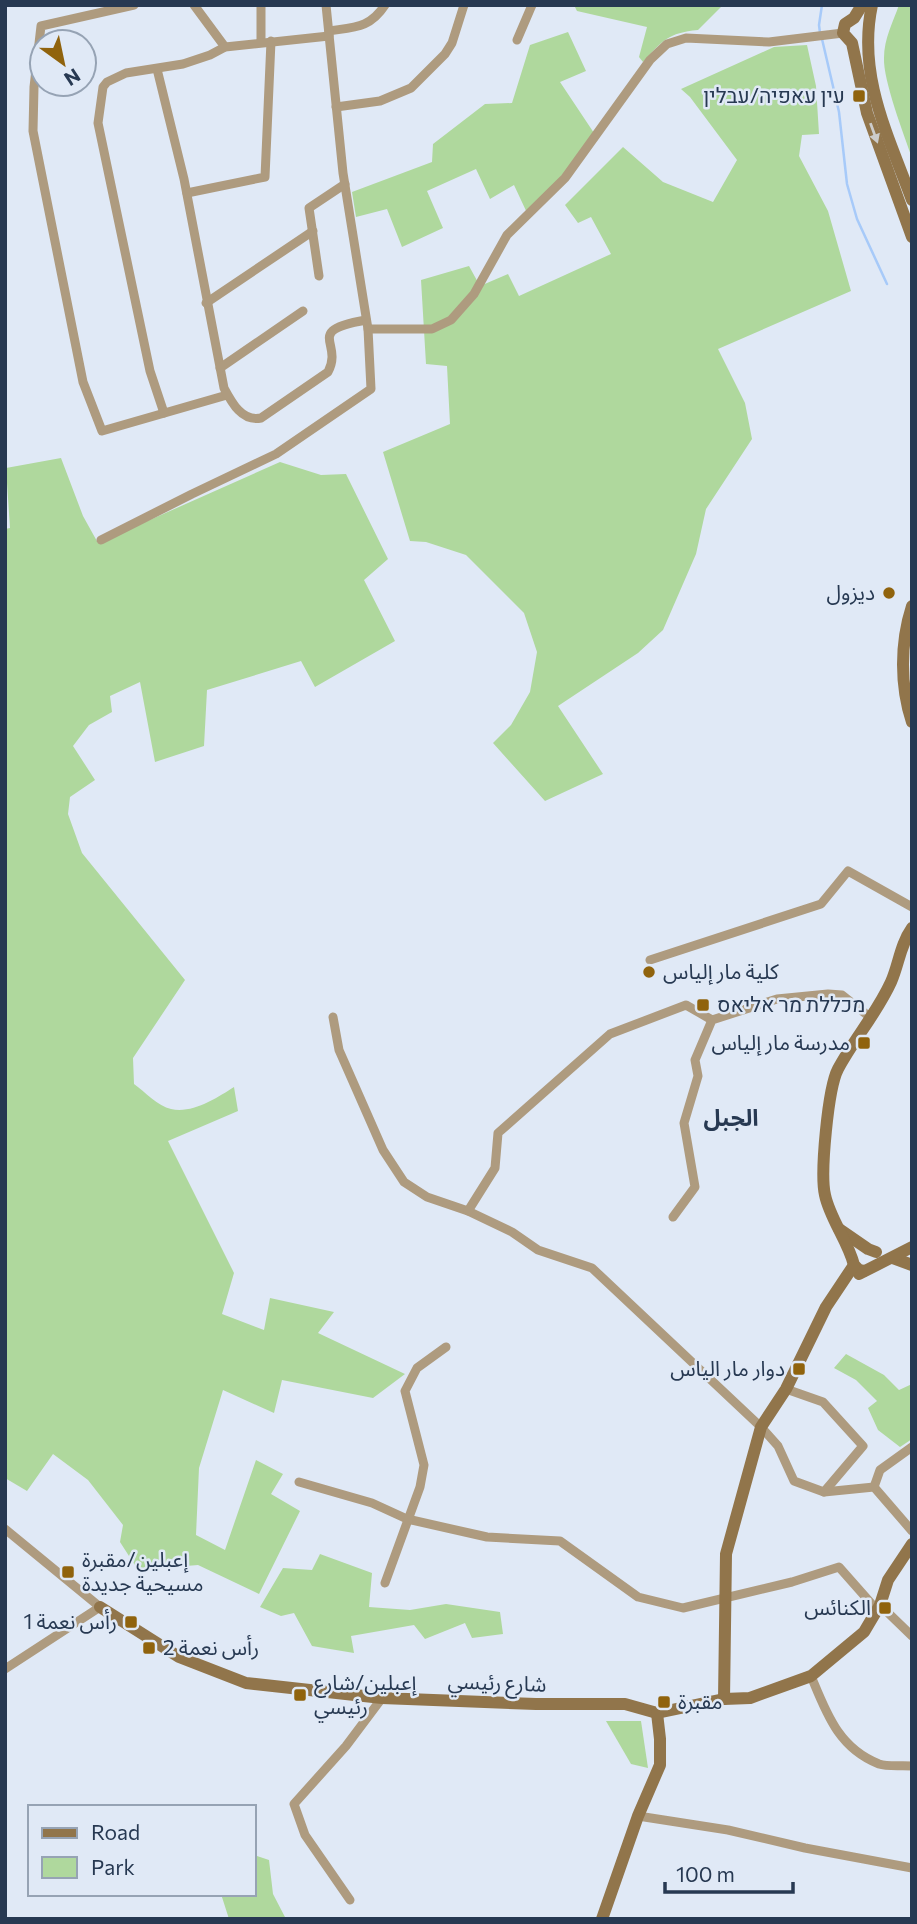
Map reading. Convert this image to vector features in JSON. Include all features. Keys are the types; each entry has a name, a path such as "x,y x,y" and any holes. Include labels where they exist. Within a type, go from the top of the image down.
{"main road":[{"path":"862,5 854,18 845,24 848,38 867,113 912,237"},
{"path":"872,5 867,31 871,83 912,200"},
{"path":"854,18 860,18 867,31"},
{"path":"848,38 860,43 867,31"},
{"path":"912,607 903,666 904,697 912,722"},
{"path":"857,1266 825,1195 825,1147 831,1089 838,1068 871,1018 891,981 904,939 912,928"},
{"path":"839,1228 874,1255"},
{"path":"724,1699 726,1554 761,1427 786,1389 838,1287 857,1266 874,1255 912,1246"},
{"path":"893,1258 912,1246"},
{"path":"857,1266 858,1254 893,1258 912,1265"},
{"path":"603,1919 638,1816 660,1765 657,1713 724,1699 750,1698 811,1676 864,1632 878,1608 888,1580 912,1544"},
{"name":"شارع رئيسي","path":"100,1607 179,1657 246,1683 382,1698 536,1704 625,1704 657,1713"}],"street":[{"path":"134,5 41,26 34,87 33,131 83,382 102,432 227,394"},
{"path":"194,5 225,47"},
{"path":"187,193 265,177 266,42 261,5"},
{"path":"101,540 276,454 371,389 367,324 345,184 326,5"},
{"path":"164,413 150,371 98,122 100,98 107,82 126,74 183,64 225,47 329,33 365,25 377,16 385,5"},
{"path":"336,107 380,101 411,88 445,54 452,43 464,5"},
{"path":"517,40 532,5"},
{"path":"157,69 187,193 206,303 227,394 248,418 261,418 328,372 332,361 329,341 334,330 345,324 432,329 451,320 474,294 507,234 565,178 650,60 667,44 686,38 769,42 848,38"},
{"path":"319,275 309,208 345,184"},
{"path":"206,303 313,231"},
{"path":"220,369 303,311"},
{"path":"650,960 821,904 848,871 912,907"},
{"path":"468,1211 495,1168 498,1133 610,1034 686,1005 712,1020 777,999 828,993 842,995 871,1018"},
{"path":"333,1017 339,1050 383,1150 404,1182 427,1197 468,1211 512,1232 538,1250 592,1268 761,1427 778,1446 794,1481 824,1492 874,1487"},
{"path":"673,1217 695,1187 684,1123 698,1076 695,1060 712,1020"},
{"path":"384,1583 420,1487 424,1465 405,1391 417,1368 446,1347"},
{"path":"786,1389 823,1402 863,1446 824,1492"},
{"path":"874,1487 880,1470 912,1447"},
{"path":"299,1482 372,1503 407,1519 487,1537 560,1541 638,1597 683,1608 792,1582 839,1567 878,1608 912,1636"},
{"path":"874,1487 912,1531"},
{"name":"شارع رئيسي","path":"5,1529 100,1607"},
{"path":"5,1669 100,1607"},
{"path":"811,1676 828,1716 846,1744 880,1764 912,1766"},
{"path":"350,1900 304,1835 294,1804 346,1746 382,1698"},
{"path":"638,1816 728,1830 912,1868"}],"green space":[{"path":"574,5 723,5 698,30 680,33 667,39 643,62 639,57 647,27 577,11"},
{"path":"899,5 912,5 912,158 887,80 884,58 889,31"},
{"path":"568,32 586,71 560,82 594,133 586,147 528,215 514,185 490,199 476,169 427,191 443,228 402,247 387,209 356,217 352,192 432,162 433,144 485,104 512,103 530,45"},
{"path":"807,45 816,86 819,134 802,135 799,156 828,211 851,291 718,349 745,403 752,439 706,509 696,554 663,630 638,653 558,706 603,774 545,801 493,743 511,725 530,692 537,652 524,613 466,555 426,542 410,541 383,452 450,424 447,366 426,364 421,280 469,266 480,286 508,274 519,296 611,254 591,217 578,223 565,205 623,147 663,182 713,202 737,160 690,97 681,89 774,47"},
{"path":"61,458 83,516 98,543 280,462 321,475 346,474 388,559 364,580 395,641 315,687 301,661 207,690 204,746 155,762 140,682 110,696 112,712 89,725 73,746 95,780 70,797 68,814 82,853 185,980 133,1058 134,1084 161,1105 179,1110 204,1104 234,1087 238,1111 168,1141 234,1273 222,1314 264,1330 270,1298 334,1312 318,1333 405,1374 373,1398 282,1380 274,1413 223,1390 199,1468 196,1535 225,1550 256,1460 283,1474 271,1494 300,1511 259,1594 198,1565 138,1570 120,1542 123,1525 88,1480 53,1454 27,1491 5,1478 5,529 10,528 6,468"},
{"path":"846,1354 884,1375 899,1390 912,1384 912,1439 900,1447 878,1430 868,1408 877,1401 856,1380 834,1368"},
{"path":"320,1554 372,1573 369,1607 410,1610 446,1604 500,1612 503,1634 472,1638 465,1623 425,1639 414,1625 351,1636 354,1653 312,1646 294,1613 281,1616 260,1607 283,1568 312,1570"},
{"path":"606,1721 641,1721 648,1768 631,1764"},
{"path":"256,1856 269,1860 273,1894 286,1919 229,1919 222,1896 256,1896"}],"waterway":[{"path":"820,33 822,5"},
{"path":"822,39 839,112 847,184 857,219 887,284"}],"place":[{"name":"עין עאפיה/עבלין","path":"859,96"},
{"name":"ديزول","path":"889,593"},
{"name":"كلية مار إلياس","path":"649,972"},
{"name":"מכללת מר אליאס","path":"703,1005"},
{"name":"مدرسة مار إلياس","path":"864,1043"},
{"name":"دوار مار الياس","path":"799,1369"},
{"name":"إعبلين/مقبرة مسيحية جديدة","path":"68,1572"},
{"name":"الكنائس","path":"885,1608"},
{"name":"رأس نعمة 1","path":"131,1622"},
{"name":"رأس نعمة 2","path":"149,1648"},
{"name":"إعبلين/شارع رئيسي","path":"300,1695"},
{"name":"مقبرة","path":"664,1702"}],"district":[{"name":"الجبل","path":"731,1118"}]}
